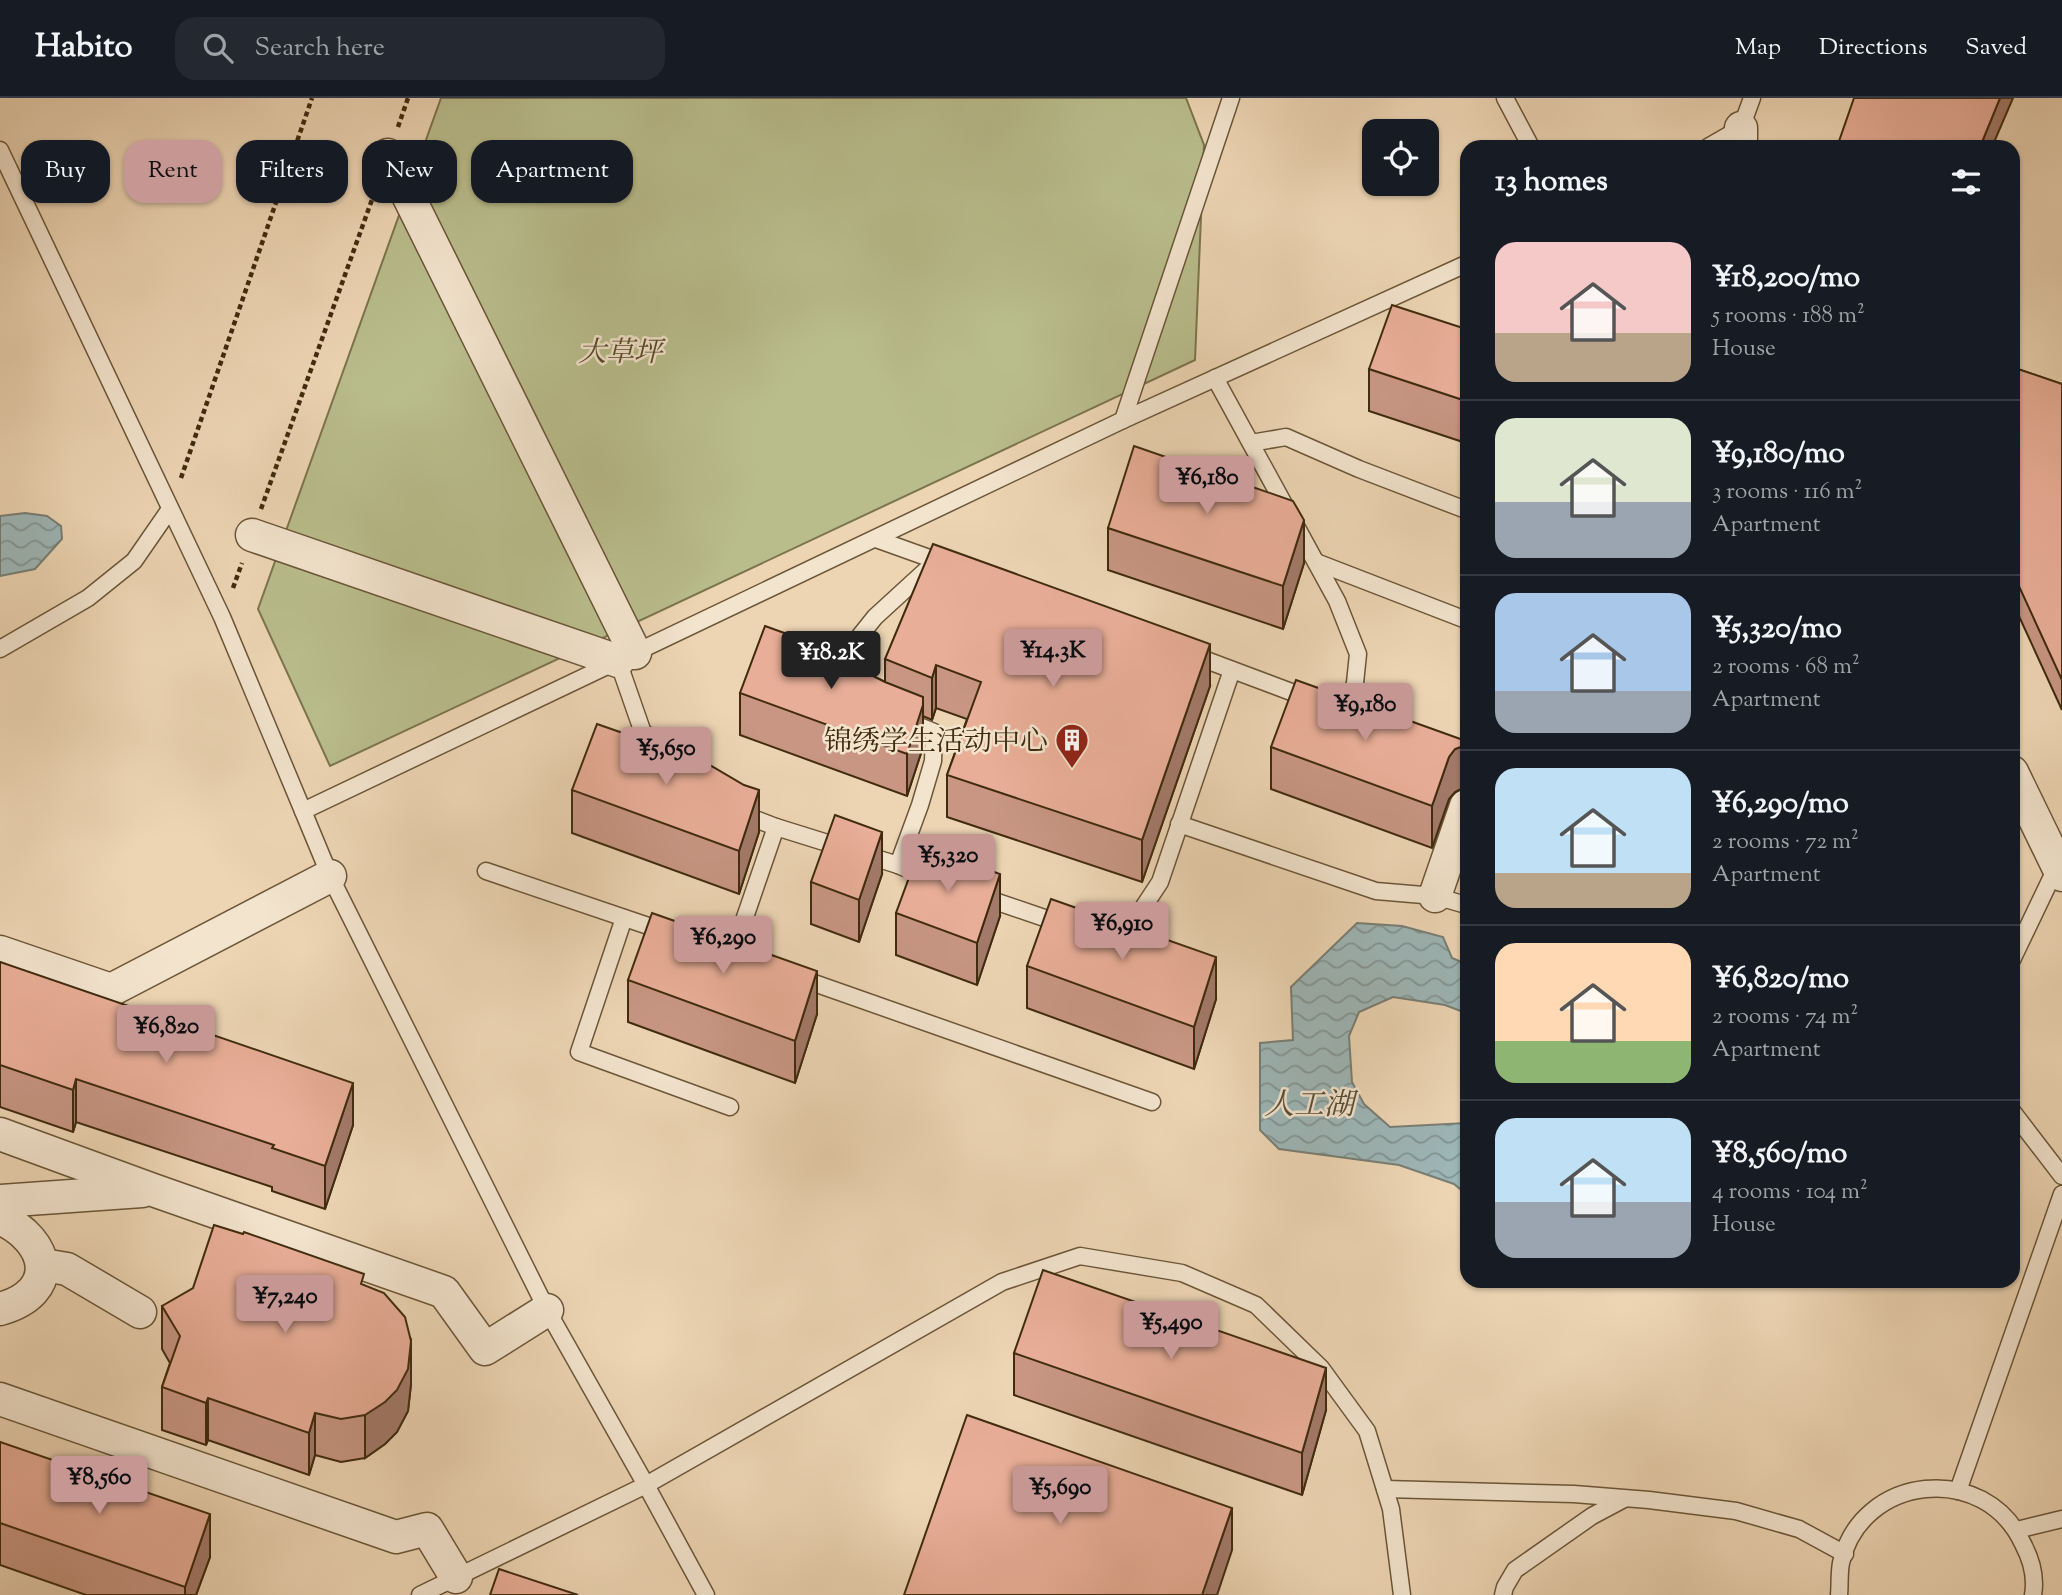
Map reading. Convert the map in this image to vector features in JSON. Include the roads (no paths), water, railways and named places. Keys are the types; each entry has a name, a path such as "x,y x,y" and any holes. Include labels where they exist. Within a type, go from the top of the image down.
{"street":[{"path":"411,203 627,657"},
{"path":"252,535 627,657"},
{"path":"2020,788 2060,870"},
{"path":"1435,896 1460,823"},
{"path":"0,952 111,990 330,876"},
{"path":"0,1134 444,1292 485,1349 547,1310"},
{"path":"0,1201 153,1190"},
{"path":"0,1218 9,1222 34,1244 42,1257 43,1265 38,1282 28,1297 0,1309"},
{"path":"43,1265 66,1269 140,1312"},
{"path":"0,1399 396,1537 427,1529 456,1577"}],"lane":[{"path":"1123,421 1231,98"},
{"path":"1505,98 1527,140"},
{"path":"1741,137 1752,98"},
{"path":"0,150 222,617 330,876 547,1310 706,1595"},
{"path":"303,811 1123,421 1460,267"},
{"path":"1180,651 1339,710 1355,683 1358,654 1337,601 1215,378"},
{"path":"1251,443 1286,437 1359,469 1460,508"},
{"path":"0,649 88,598 134,561 170,509"},
{"path":"876,538 962,570"},
{"path":"848,694 841,675 855,642 875,617 936,561"},
{"path":"1316,562 1460,618"},
{"path":"627,657 642,730 674,769"},
{"path":"1101,938 1127,932 1160,882 1231,670"},
{"path":"890,715 934,732 933,761 898,865"},
{"path":"727,805 750,818 898,865 941,882"},
{"path":"1179,824 1376,891 1435,896 1460,903"},
{"path":"732,955 776,827"},
{"path":"2020,946 2060,870"},
{"path":"486,871 684,938"},
{"path":"966,891 1077,930"},
{"path":"624,918 579,1052 730,1107"},
{"path":"785,973 1152,1102"},
{"path":"2020,1121 2062,1176"},
{"path":"1958,1491 2062,1194"},
{"path":"420,1595 646,1485 1002,1282 1080,1256 1182,1273 1256,1305 1321,1368 1367,1431 1391,1509 1402,1595"},
{"path":"1839,1595 1841,1563 1853,1533 1874,1509 1902,1493 1934,1487 1966,1492 1994,1507 2017,1530 2031,1559 2033,1595"},
{"path":"1385,1489 1574,1494 1735,1511 1799,1530 1845,1554"},
{"path":"1503,1595 1504,1587 1515,1570 1592,1516 1625,1498"},
{"path":"2017,1530 2062,1519"}],"water":[{"path":"25,513 47,516 61,526 62,539 35,569 0,576 0,516"},
{"name":"人工湖","path":"1357,923 1402,926 1443,937 1452,958 1460,961 1460,1011 1445,1005 1393,997 1359,1012 1349,1036 1352,1082 1364,1104 1390,1127 1460,1123 1460,1189 1454,1184 1399,1165 1279,1149 1260,1130 1260,1043 1293,1040 1291,987"}],"place":[{"name":"锦绣学生活动中心","path":"1072,770"}],"park label":[{"name":"大草坪","path":"620,351"}]}
